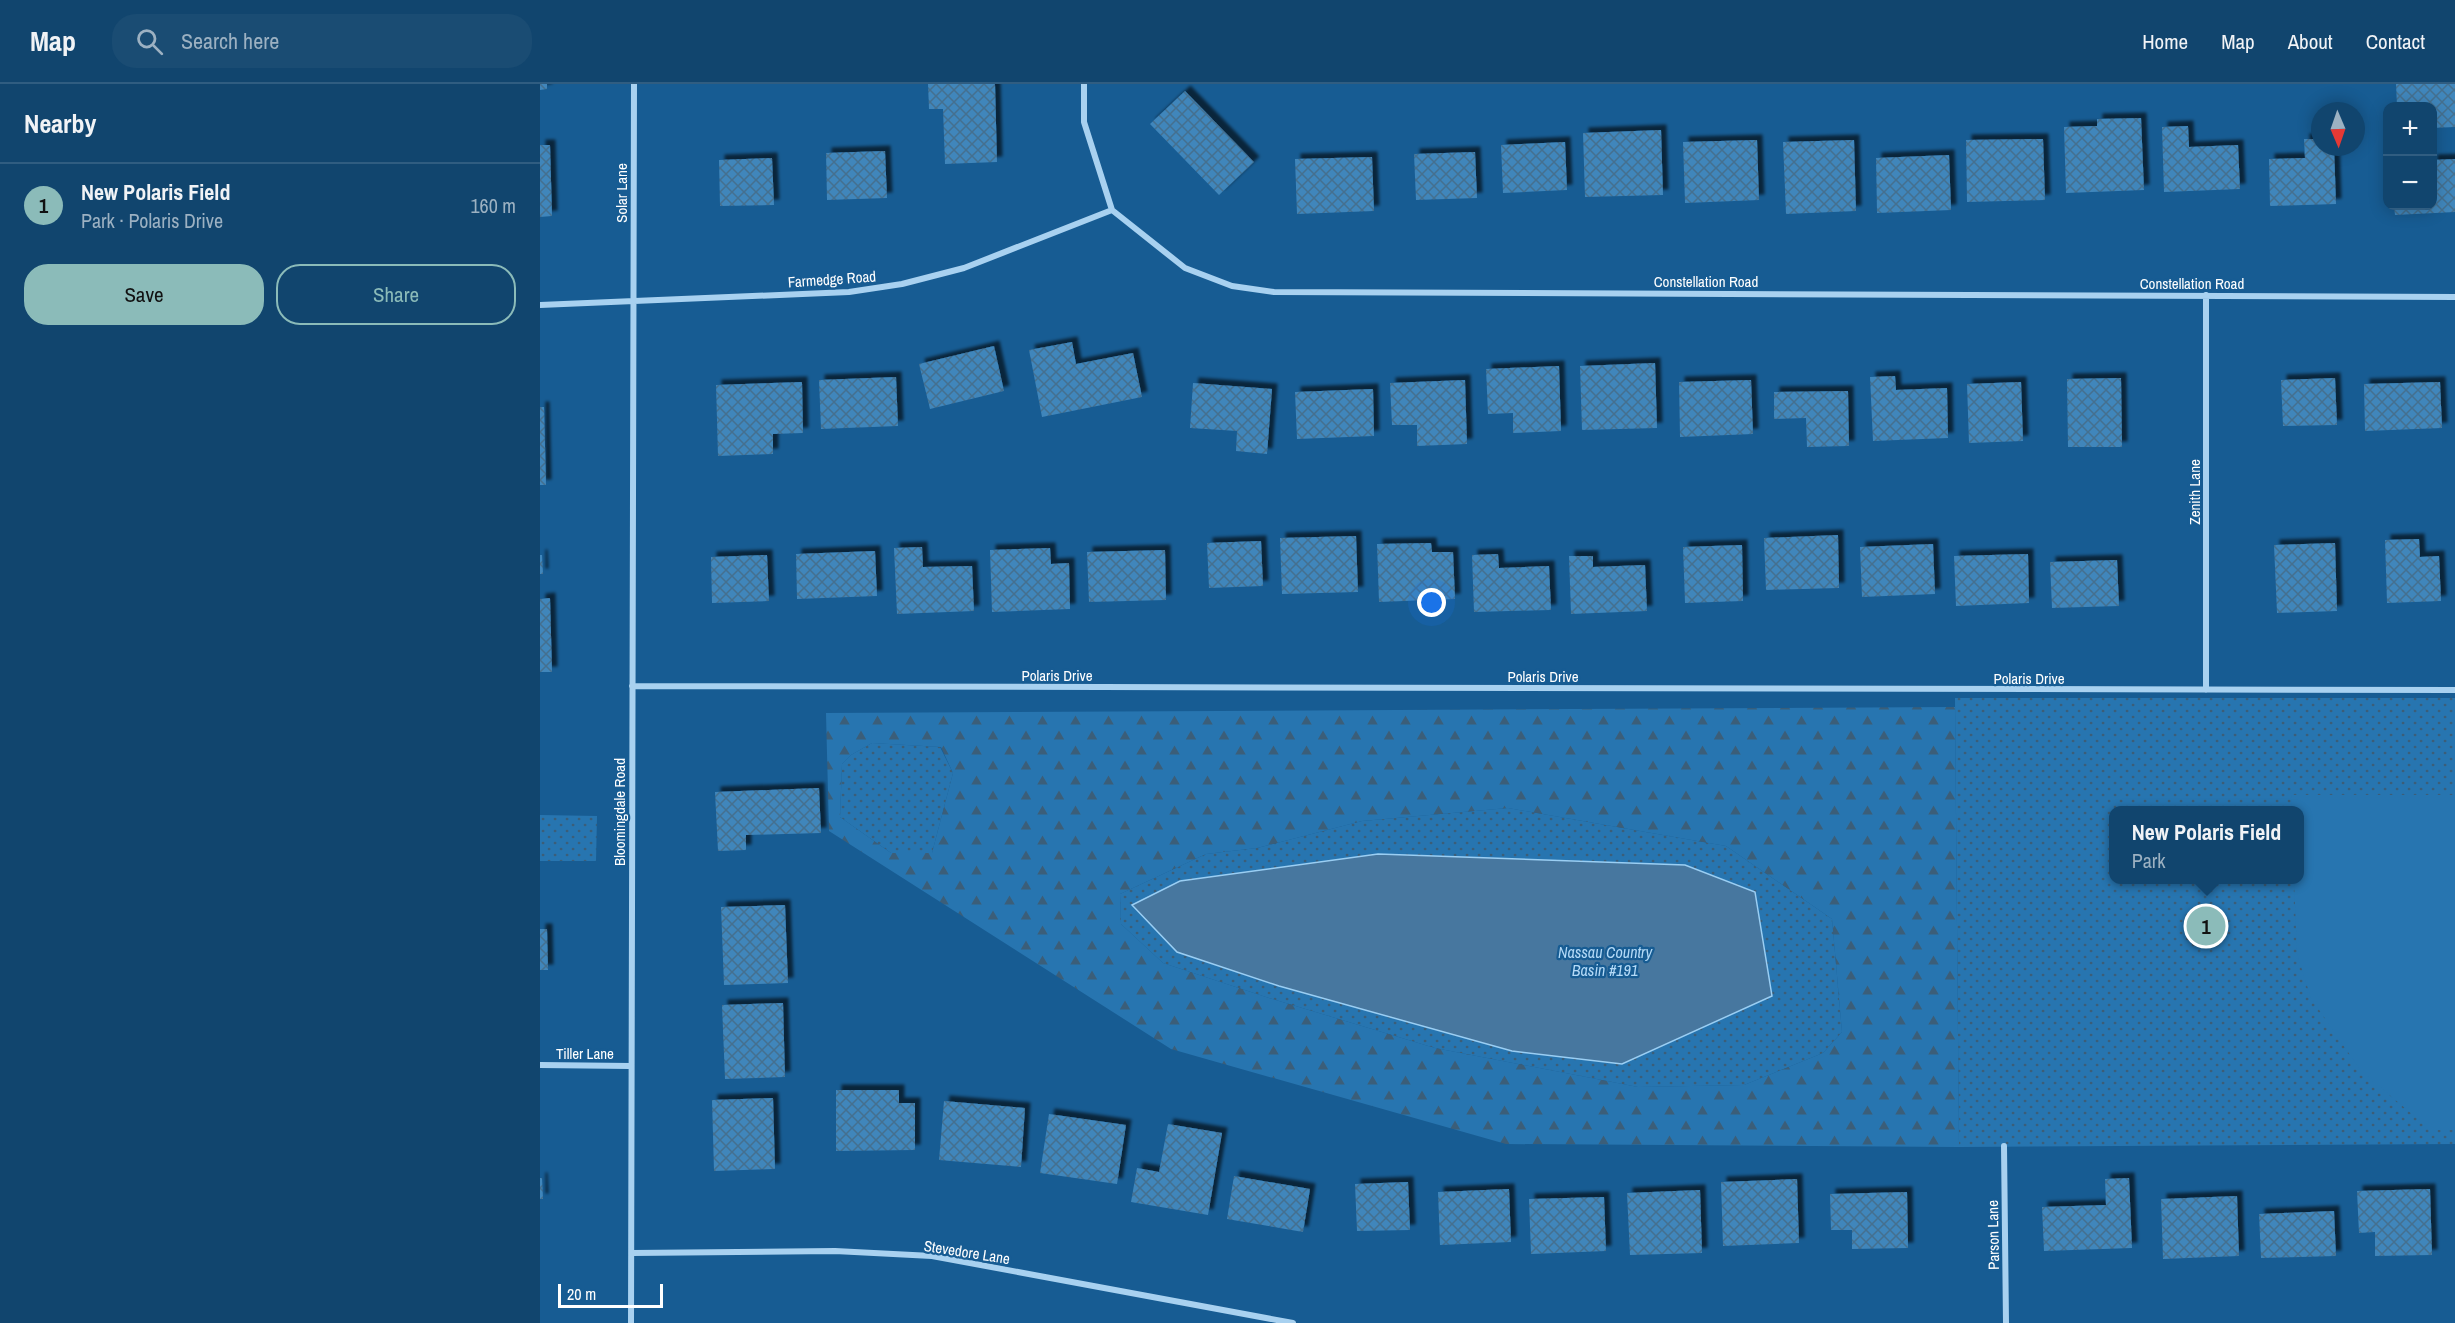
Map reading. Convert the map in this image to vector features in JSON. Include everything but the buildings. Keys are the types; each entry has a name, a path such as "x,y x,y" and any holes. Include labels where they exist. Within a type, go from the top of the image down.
{"street":[{"name":"Solar Lane","path":"633,301 634,84"},
{"path":"1084,84 1084,122 1112,210"},
{"name":"Farmedge Road","path":"540,305 849,292 902,284 964,268 1112,210"},
{"name":"Constellation Road","path":"1112,210 1185,268 1232,286 1274,292 2455,297"},
{"name":"Zenith Lane","path":"2206,295 2206,690"},
{"name":"Bloomingdale Road","path":"632,1323 630,1066 633,301"},
{"name":"Polaris Drive","path":"632,686 2455,690"},
{"name":"Tiller Lane","path":"540,1065 630,1066"},
{"name":"Parson Lane","path":"2004,1146 2006,1323"},
{"name":"Stevedore Lane","path":"632,1253 836,1251 932,1256 1293,1323"}],"green space":[{"path":"1955,698 2455,698 2455,1144 1959,1147"},
{"path":"1955,707 1959,1147 1506,1144 1171,1049 829,831 826,713","holes":["872,743 941,747 953,773 932,853 891,853 840,817 842,764 851,755","1508,808 1726,846 1832,919 1842,1032 1823,1053 1744,1085 1638,1087 1435,1048 1269,998 1163,963 1121,924 1120,894 1206,854 1257,848 1362,821"]},
{"path":"872,743 940,747 953,773 932,853 891,853 840,817 842,764 851,755"},
{"path":"2291,795 2455,795 2455,1130 2431,1130 2361,1071 2311,998 2297,954 2294,884 2304,884 2304,806 2292,806"},
{"name":"Nassau Country Basin #191","path":"1508,808 1726,846 1832,919 1842,1032 1823,1053 1744,1085 1638,1087 1435,1048 1269,998 1163,963 1121,924 1120,894 1206,854 1257,848 1362,821"},
{"path":"540,815 597,816 596,861 540,861"}],"water":[{"name":"Nassau Country Basin #191","path":"1378,854 1685,865 1755,892 1772,996 1622,1064 1512,1051 1279,986 1177,952 1132,905 1180,881"}],"place":[{"name":"New Polaris Field","path":"2206,926"}]}
